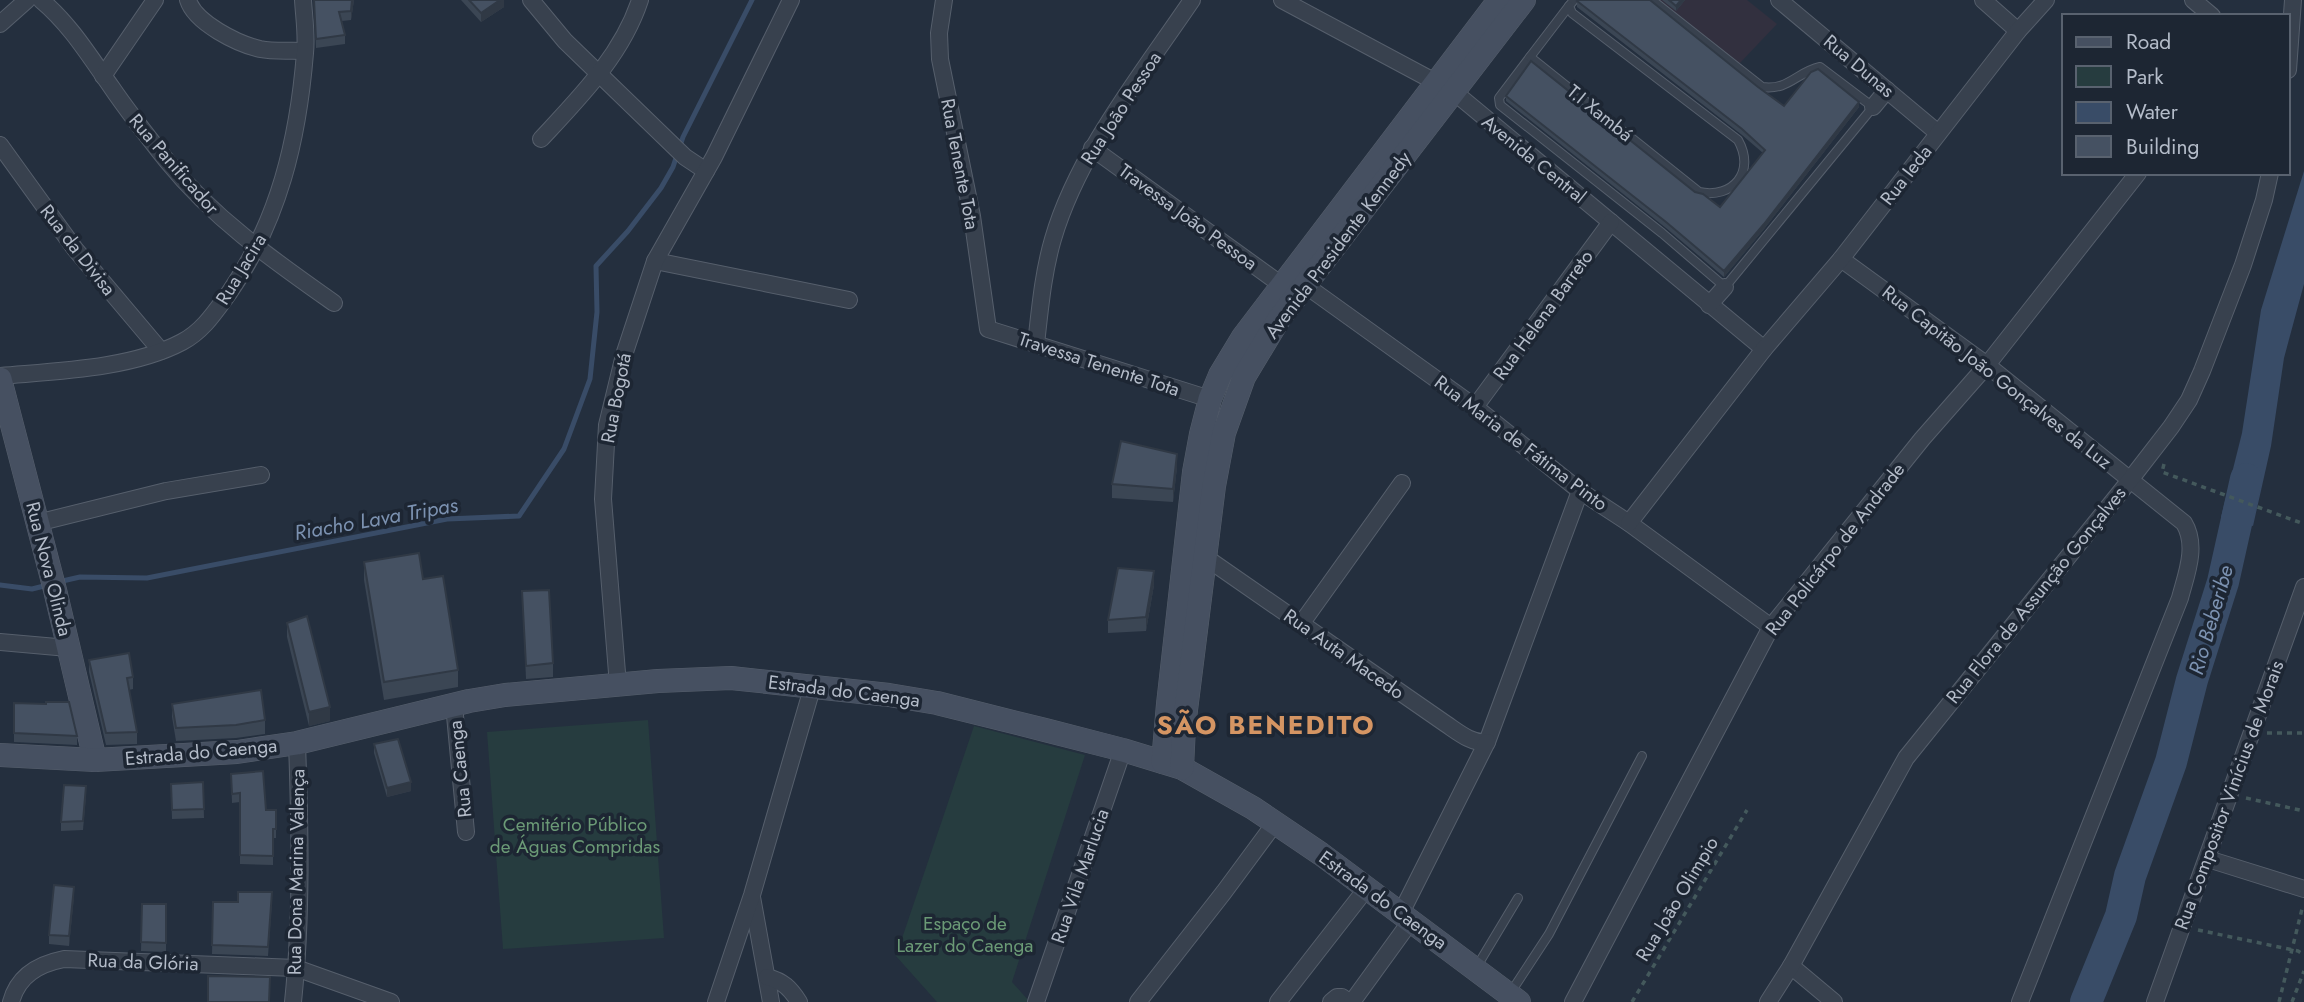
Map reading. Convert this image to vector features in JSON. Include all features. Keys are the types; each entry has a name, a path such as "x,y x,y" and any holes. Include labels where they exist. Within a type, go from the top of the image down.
{"main road":[{"name":"Avenida Presidente Kennedy","path":"1444,88 1499,0"},
{"name":"Avenida Presidente Kennedy","path":"1172,765 1194,472 1210,400 1220,375 1243,337 1294,286 1444,88 1524,0"},
{"name":"Avenida Presidente Kennedy","path":"1172,765 1184,726 1213,486 1224,433 1244,377 1279,319 1294,286"},
{"name":"Rua Nova Olinda","path":"0,377 95,760"},
{"name":"Estrada do Caenga","path":"0,755 95,760 237,752 297,743 505,695 618,685 732,678 889,695 937,704 1123,750 1172,765 1275,823 1321,854 1514,998"}],"street":[{"path":"0,24 27,0"},
{"name":"Rua Panificador","path":"41,0 75,35 168,162 207,207 256,249 334,303"},
{"path":"103,76 155,0"},
{"path":"188,0 190,7 209,25 237,40 261,49 305,51"},
{"name":"Rua Jacira","path":"0,377 75,370 161,351 195,335 212,317 256,249 288,166 305,51 303,0"},
{"path":"531,0 565,41 685,157 706,171"},
{"path":"541,139 600,75 635,14 640,0"},
{"name":"Rua Bogotá","path":"618,685 603,499 607,425 624,355 655,261 706,171 791,0"},
{"name":"Rua Tenente Tota","path":"944,0 939,33 940,60 972,216 988,329"},
{"name":"Rua João Pessoa","path":"1036,344 1053,240 1066,201 1092,148 1192,0"},
{"name":"Avenida Central","path":"1282,0 1444,88 1765,349"},
{"name":"Rua Dunas","path":"1779,0 1938,133"},
{"path":"1983,0 2018,32"},
{"name":"Rua Ieda","path":"1629,523 1765,349 1841,259 1938,133 2046,0"},
{"path":"2193,0 2210,14"},
{"path":"2290,42 2293,0"},
{"path":"1873,107 1887,90"},
{"name":"Rua da Divisa","path":"0,145 75,249 161,351"},
{"name":"Travessa João Pessoa","path":"1092,148 1294,286"},
{"name":"Rua Policárpo de Andrade","path":"1573,1002 1771,627 1922,439 1987,365 2136,175"},
{"name":"Rua Flora de Assunção Gonçalves","path":"1768,1002 1791,966 1906,758 2130,480 2189,400 2243,265 2270,175"},
{"name":"Rua Helena Barreto","path":"1475,407 1611,222"},
{"name":"Rua Capitão João Gonçalves da Luz","path":"1841,259 1987,365 2184,523 2190,533 2189,561 2180,598 2020,1002"},
{"path":"655,261 849,300"},
{"name":"Rua Maria de Fátima Pinto","path":"1294,286 1475,407 1580,492 1629,523 1771,627"},
{"path":"1709,305 1725,288"},
{"name":"Travessa Tenente Tota","path":"988,329 1210,400"},
{"path":"37,523 166,491 261,475"},
{"path":"1301,624 1402,483"},
{"path":"1331,1002 1342,997 1350,1002 1405,919 1487,742 1580,492"},
{"name":"Rua Auta Macedo","path":"1205,557 1446,724 1469,739 1479,743 1487,742"},
{"name":"Rua Compositor Vinícius de Morais","path":"2155,1002 2304,587"},
{"path":"0,642 68,648"},
{"path":"716,1002 752,895 813,685"},
{"name":"Rua Caenga","path":"454,705 466,832"},
{"name":"Rua Dona Marina Valença","path":"293,1002 299,797 297,743"},
{"name":"Rua Vila Marlucia","path":"1036,1002 1123,750"},
{"path":"1138,1002 1275,823"},
{"path":"2208,859 2304,889"},
{"path":"1278,1002 1366,889"},
{"path":"752,895 771,1002"},
{"name":"Rua da Glória","path":"11,1002 13,994 30,970 46,962 64,960 296,968 391,1002"},
{"path":"1791,966 1834,1002"},
{"path":"767,977 780,980 791,989 799,1002"}],"lane":[{"path":"1572,3 1499,98 1500,105 1662,233 1725,288 1873,107 1820,67 1808,70 1774,89 1762,87 1652,0"},
{"name":"T.I Xambá","path":"1530,57 1699,191 1720,193 1738,181 1744,171 1745,160 1744,149 1738,140 1572,13 1572,3"},
{"path":"1514,998 1642,756"},
{"path":"1476,968 1518,898"}],"path":[{"path":"2162,472 2304,524"},
{"path":"2251,733 2304,733"},
{"path":"2230,794 2304,811"},
{"name":"Rua João Olimpio","path":"1632,1002 1747,810"},
{"path":"2279,1002 2304,901"},
{"path":"2182,927 2298,951 2304,955"},
{"path":"2292,1002 2304,971"}],"shaded area":[{"path":"1657,0 1747,0 1777,24 1739,64"}],"green space":[{"name":"Cemitério Público de Águas Compridas","path":"648,720 664,938 503,949 487,732"},
{"name":"Espaço de Lazer do Caenga","path":"974,726 1085,755 1012,982 1030,1002 937,1002 896,956"}],"water":[{"path":"2304,171 2304,284 2284,358 2271,446 2253,526 2221,517 2242,433 2261,310"}],"building":[{"path":"314,0 352,0 351,11 339,12 345,35 316,39"},
{"path":"469,0 500,0 481,13"},
{"path":"1578,0 1650,0 1784,106 1811,72 1818,69 1859,102 1724,271 1506,96 1531,61 1695,192 1703,194 1720,207 1765,150"},
{"path":"1669,0 1681,0 1676,6"},
{"path":"1121,441 1177,454 1173,489 1112,484"},
{"path":"419,553 423,579 443,576 458,670 384,682 364,562"},
{"path":"1118,568 1154,571 1146,617 1108,620"},
{"path":"549,590 553,663 526,666 522,591"},
{"path":"307,616 330,707 309,712 287,623"},
{"path":"129,653 133,677 127,678 137,732 106,733 89,660"},
{"path":"261,690 265,720 236,725 176,728 172,704"},
{"path":"69,702 77,736 14,733 14,703"},
{"path":"398,739 411,782 387,788 374,744"},
{"path":"263,771 266,810 276,810 273,856 240,855 240,793 232,794 231,774"},
{"path":"203,782 204,809 172,810 171,784"},
{"path":"64,785 86,786 83,821 61,822"},
{"path":"54,885 74,887 69,936 49,935"},
{"path":"238,892 272,892 268,947 212,945 213,902 238,902"},
{"path":"142,904 166,904 166,943 141,942"},
{"path":"208,976 270,977 269,1002 208,1002"}],"waterway":[{"name":"Riacho Lava Tripas","path":"58,582 80,577 147,578 447,519 519,516 564,449 590,379 597,312 596,266 628,231 661,188 673,167 683,137 752,0"},
{"name":"Rio Beberibe","path":"2086,1002 2121,916 2130,876 2171,762 2192,680 2223,582 2246,479"},
{"name":"Riacho Lava Tripas","path":"0,585 32,589 48,585"}],"district":[{"name":"SÃO BENEDITO","path":"1266,725"}]}
